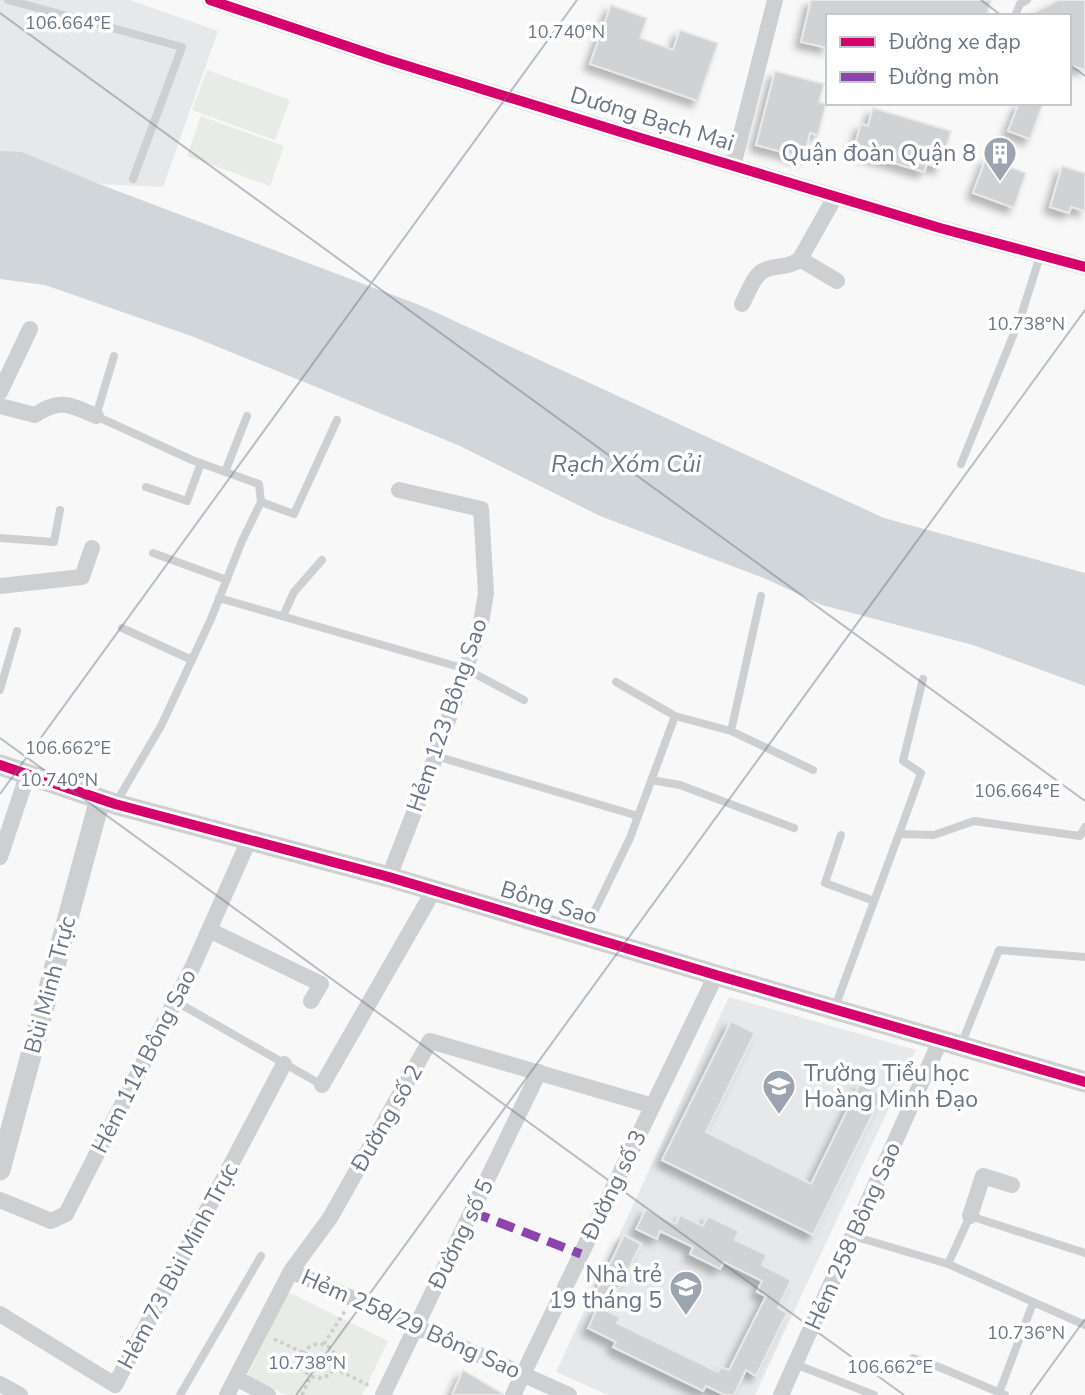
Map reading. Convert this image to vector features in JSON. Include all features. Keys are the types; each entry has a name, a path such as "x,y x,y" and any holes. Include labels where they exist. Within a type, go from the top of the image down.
{"street":[{"name":"Dương Bạch Mai","path":"210,0 237,4 385,59 733,166 1085,267"},
{"path":"733,166 775,0"},
{"path":"742,304 762,271 794,264 800,259 835,197"},
{"path":"800,259 837,281"},
{"path":"0,392 30,329"},
{"path":"0,406 35,415 57,403 73,406 96,416"},
{"name":"Hẻm 123 Bông Sao","path":"389,877 466,669 481,623 486,593 481,509 399,490"},
{"path":"0,586 82,577 92,548"},
{"name":"Bông Sao","path":"0,765 108,801 389,877 1085,1082"},
{"path":"0,857 28,773"},
{"name":"Bùi Minh Trực","path":"0,1170 4,1142 108,801"},
{"name":"Hẻm 114 Bông Sao","path":"0,1200 51,1221 66,1214 175,1001 249,840"},
{"path":"322,1085 434,890"},
{"path":"209,930 321,984 311,1001"},
{"name":"Đường số 3","path":"513,1395 716,975"},
{"name":"Đường số 2","path":"227,1395 292,1270 330,1218 430,1041 653,1106"},
{"name":"Hẻm 258 Bông Sao","path":"781,1395 853,1236 951,1042"},
{"name":"Hẻm 73 Bùi Minh Trực","path":"0,1314 113,1390 284,1064"},
{"name":"Đường số 5","path":"384,1394 538,1072"},
{"path":"970,1216 983,1176 1012,1185"},
{"name":"Hẻm 258/29 Bông Sao","path":"292,1270 569,1395"},
{"path":"236,1378 268,1395"},
{"path":"0,1384 20,1395"}],"lane":[{"path":"8,0 182,47 133,179"},
{"path":"1016,14 1020,4 1027,0"},
{"path":"961,464 1021,316 1040,256"},
{"path":"108,801 161,726 261,502 259,484 201,463 96,416 114,356"},
{"path":"225,472 247,416"},
{"path":"261,502 294,514 337,420"},
{"path":"146,487 187,501 201,463"},
{"path":"0,538 54,541 60,510"},
{"path":"153,553 227,580"},
{"path":"283,616 294,592 322,560"},
{"path":"731,731 761,596"},
{"path":"219,598 466,669 523,700"},
{"path":"122,628 192,660"},
{"path":"0,690 17,631"},
{"path":"834,1008 921,773 902,761 923,679"},
{"path":"616,682 675,716 731,731 813,770"},
{"path":"583,935 630,838 675,716"},
{"path":"436,756 638,816"},
{"path":"652,780 680,785 794,828"},
{"path":"899,834 934,835 974,821 1080,836 1085,827"},
{"path":"841,835 825,883 874,901"},
{"path":"951,1042 999,950 1085,957"},
{"path":"175,1001 322,1085"},
{"path":"948,1264 970,1216 1085,1253"},
{"path":"853,1236 948,1264 1085,1325"},
{"path":"180,1395 261,1256"},
{"path":"913,1358 1002,1394 1033,1303"},
{"path":"795,1364 874,1395"}],"path":[{"path":"324,1344 353,1299"},
{"path":"259,1333 304,1353"},
{"path":"324,1344 333,1351 336,1362 334,1368 327,1376 312,1376 302,1363 304,1353 312,1345 324,1344"},
{"path":"334,1368 384,1394"},
{"path":"302,1395 312,1376"}],"shaded area":[{"path":"0,0 130,0 218,31 163,187 99,184 0,163"},
{"path":"207,70 290,100 275,140 192,110"},
{"path":"201,116 284,146 270,186 187,156"},
{"path":"729,997 916,1050 755,1395 608,1395 556,1372"},
{"path":"288,1292 388,1341 362,1395 286,1395 247,1376"}],"water":[{"name":"Rạch Xóm Củi","path":"0,151 22,152 99,184 422,306 884,518 1085,573 1085,686 973,645 822,605 766,579 600,516 460,446 194,337 45,285 0,279"}],"building":[{"path":"811,0 991,0 988,14 826,14 826,48 801,42"},
{"path":"1058,0 1085,0 1085,70 1071,66 1071,14 1032,14"},
{"path":"611,5 647,18 640,38 673,50 680,30 718,43 698,101 590,64"},
{"path":"775,71 824,84 819,102 826,104 818,135 810,133 804,158 756,145"},
{"path":"1018,105 1042,105 1030,139 1008,131"},
{"path":"873,108 951,131 940,168 927,164 924,172 853,151 861,124 868,126"},
{"name":"Quận đoàn Quận 8","path":"986,158 1026,173 1014,208 973,193"},
{"path":"1062,166 1085,173 1085,211 1071,207 1069,213 1050,207"},
{"path":"731,1021 755,1033 706,1132 811,1184 860,1084 882,1095 813,1235 662,1160"},
{"path":"646,1209 676,1224 680,1215 703,1226 708,1216 739,1231 735,1240 767,1255 762,1265 791,1280 778,1308 787,1313 756,1376 746,1370 734,1395 725,1395 706,1386 703,1391 613,1347 616,1342 588,1328 598,1307 620,1317 617,1323 718,1372 721,1367 729,1370 766,1296 757,1292 762,1281 724,1262 720,1269 690,1254 693,1247 660,1231 657,1239 636,1229"},
{"path":"624,1235 641,1244 611,1304 594,1296"},
{"path":"463,1370 503,1394 503,1395 452,1395"}],"marked path":[{"path":"472,1212 581,1254"}],"cycle path":[{"path":"210,0 385,59 624,133 940,228 1085,267"},
{"path":"0,765 115,804 389,877 1085,1082"}],"place":[{"name":"Quận đoàn Quận 8","path":"1000,183"},
{"name":"Trường Tiểu học Hoàng Minh Đạo","path":"779,1116"},
{"name":"Nhà trẻ 19 tháng 5","path":"686,1317"}]}
